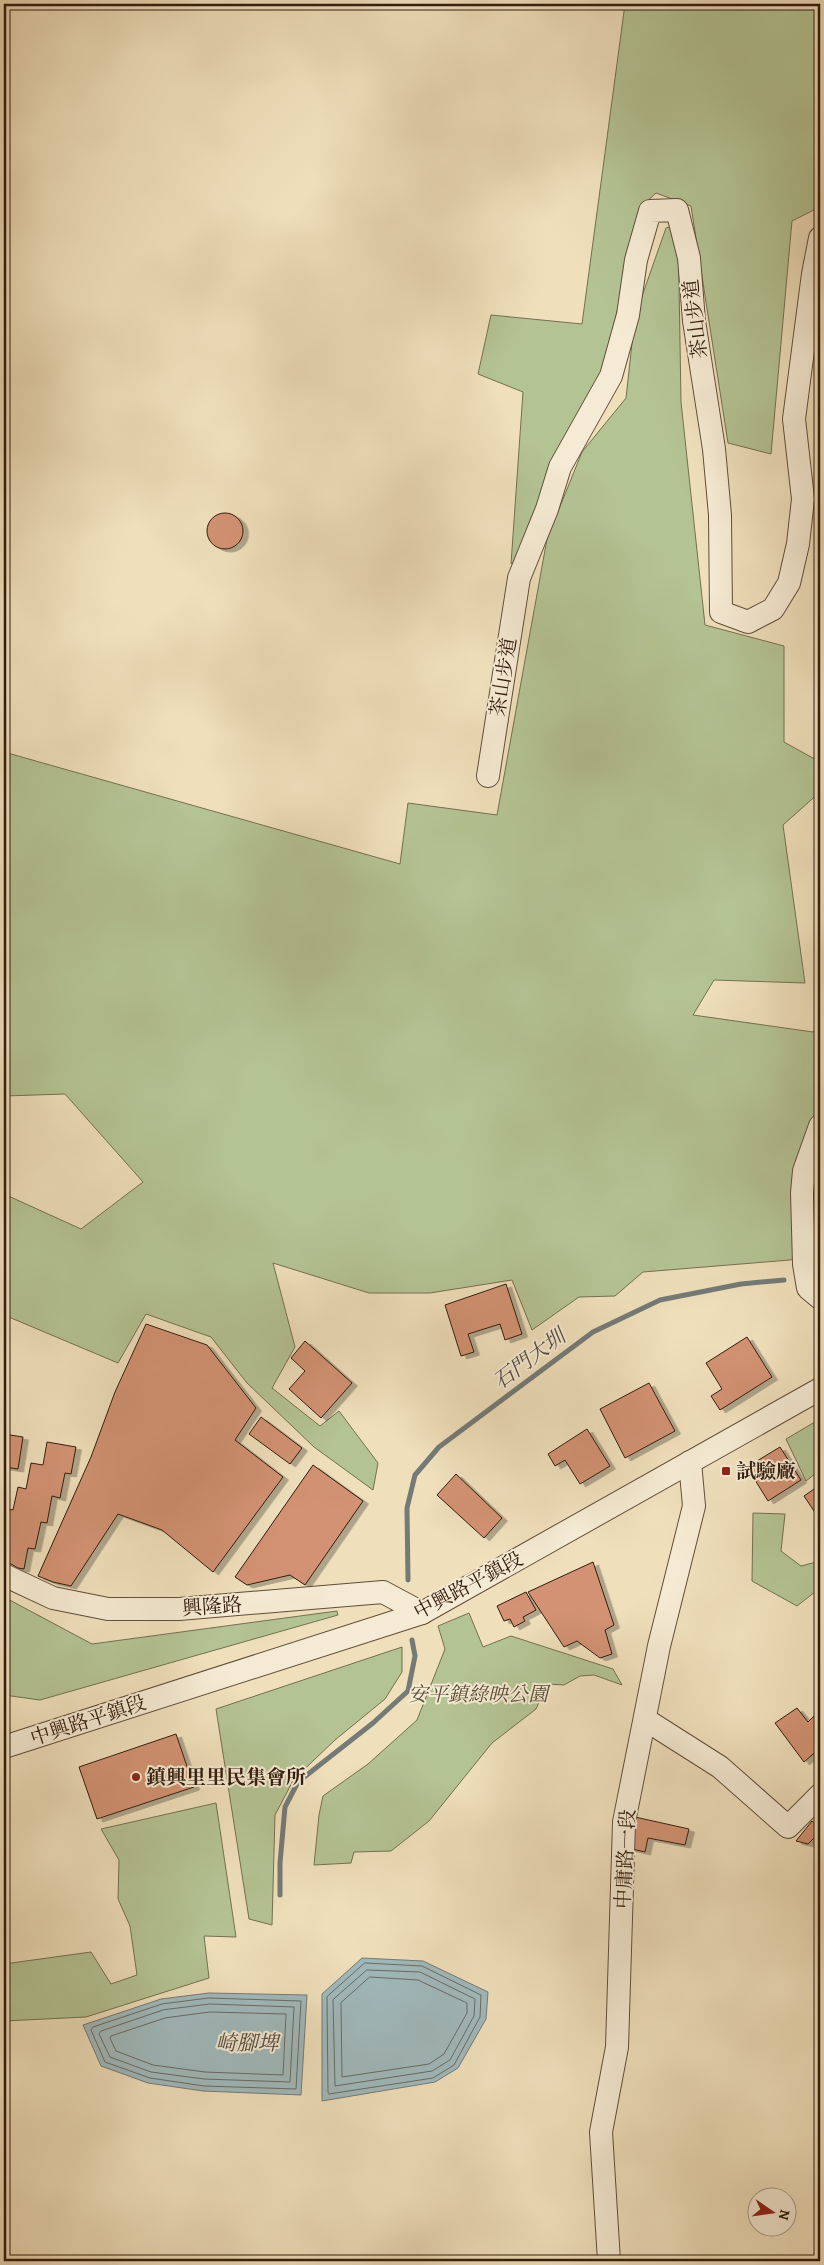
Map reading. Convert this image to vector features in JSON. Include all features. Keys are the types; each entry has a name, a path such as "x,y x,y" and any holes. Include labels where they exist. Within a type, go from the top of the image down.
{"street":[{"name":"茶山步道","path":"488,776 519,578 547,509 560,467 610,376 628,315 636,260 650,211 676,210 689,258 694,321 714,449 720,515 721,612 748,622 773,609 789,583 798,544 803,499 794,419 813,274 820,238"},
{"path":"820,1126 804,1171 802,1193 804,1264 808,1288 820,1298"},
{"name":"中興路平鎮段","path":"4,1747 422,1613 820,1389"},
{"name":"中庸路一段","path":"609,2261 602,2132 617,2047 624,1822 646,1720 659,1646 694,1506 690,1462"},
{"name":"興隆路","path":"4,1575 53,1598 108,1609 179,1609 383,1592 422,1613"},
{"path":"646,1720 720,1767 788,1827 820,1795"}],"green space":[{"path":"625,4 820,4 820,207 792,221 771,454 728,443 691,206 656,193 641,207 601,381 522,555 511,564 523,392 478,374 491,315 582,324"},
{"path":"678,224 681,402 705,625 784,646 784,742 820,762 820,792 783,825 805,983 714,980 693,1015 813,1032 820,1024 820,1253 790,1260 643,1272 615,1296 579,1297 532,1330 512,1280 430,1293 369,1293 273,1263 295,1347 272,1388 320,1426 339,1411 378,1463 373,1490 314,1447 247,1383 211,1337 146,1314 118,1363 4,1315 4,1194 81,1229 143,1182 65,1094 4,1096 4,752 400,864 408,803 497,815 547,539 582,452 626,398 635,316 666,228"},
{"path":"820,1419 820,1470 806,1481 786,1439"},
{"path":"753,1513 785,1514 781,1551 801,1566 820,1561 820,1588 797,1606 752,1581"},
{"path":"4,1597 92,1644 337,1611 338,1615 40,1700 4,1695"},
{"name":"安平鎮綠映公園","path":"469,1613 483,1647 511,1636 613,1669 622,1685 594,1675 580,1676 564,1685 547,1684 536,1709 492,1743 429,1821 391,1851 354,1852 351,1863 314,1865 319,1815 323,1796 368,1764 417,1720 445,1649 438,1626"},
{"path":"402,1647 402,1672 385,1699 335,1740 294,1779 275,1815 272,1925 249,1919 216,1709"},
{"path":"216,1803 236,1937 204,1936 209,1978 86,2017 4,2021 4,1964 91,1952 111,1984 137,1975 130,1926 118,1899 119,1860 101,1829"}],"water":[{"name":"崎腳埤","path":"362,1958 423,1961 488,1992 486,2019 458,2068 435,2082 322,2101 322,1994"},
{"name":"崎腳埤","path":"209,1993 307,1995 301,2095 203,2091 148,2083 101,2066 83,2025 161,1999"}],"building":[{"path":"225,513 232,514 238,518 242,524 242,538 238,544 232,548 225,549 218,548 212,544 208,538 207,531 208,524 212,518 218,514"},
{"path":"506,1284 522,1334 505,1340 500,1324 468,1334 474,1352 461,1356 445,1305"},
{"path":"146,1324 207,1345 256,1408 235,1440 283,1477 213,1572 162,1530 118,1514 71,1586 53,1582 38,1576 91,1457 115,1392"},
{"path":"747,1337 772,1377 720,1410 711,1396 722,1389 706,1363"},
{"path":"305,1341 352,1383 321,1418 289,1389 305,1371 291,1358"},
{"path":"649,1383 675,1431 625,1458 600,1409"},
{"path":"261,1417 302,1448 290,1464 249,1434"},
{"path":"587,1429 610,1466 580,1484 565,1460 555,1466 548,1454"},
{"path":"4,1434 23,1437 18,1469 4,1467"},
{"path":"47,1442 76,1447 71,1474 65,1473 60,1498 52,1496 47,1523 41,1522 35,1549 28,1548 24,1569 18,1568 4,1560 4,1508 13,1510 18,1487 26,1489 31,1463 43,1465"},
{"path":"780,1447 801,1480 768,1501 747,1467"},
{"path":"313,1465 363,1501 305,1585 290,1575 247,1585 235,1577"},
{"path":"456,1474 502,1518 484,1538 437,1495"},
{"path":"817,1487 820,1492 820,1520 804,1496"},
{"path":"593,1562 614,1625 605,1630 612,1654 600,1658 577,1641 564,1647 528,1592"},
{"path":"526,1592 536,1610 523,1617 525,1621 514,1627 510,1619 504,1621 497,1606"},
{"path":"797,1708 808,1722 817,1713 820,1717 820,1748 804,1762 775,1723"},
{"name":"鎮興里里民集會所","path":"176,1734 194,1787 97,1819 79,1767"},
{"path":"635,1817 689,1829 685,1845 648,1838 645,1852 628,1848"},
{"path":"812,1821 820,1827 820,1832 808,1844 796,1841"}],"waterway":[{"name":"石門大圳","path":"408,1580 407,1508 415,1475 439,1447 593,1332 660,1300 741,1284 784,1280"},
{"name":"石門大圳","path":"280,1895 280,1863 285,1807 298,1782 373,1723 408,1691 415,1656 412,1640"}],"place":[{"name":"試驗廠","path":"726,1471"},
{"name":"鎮興里里民集會所","path":"136,1777"}]}
